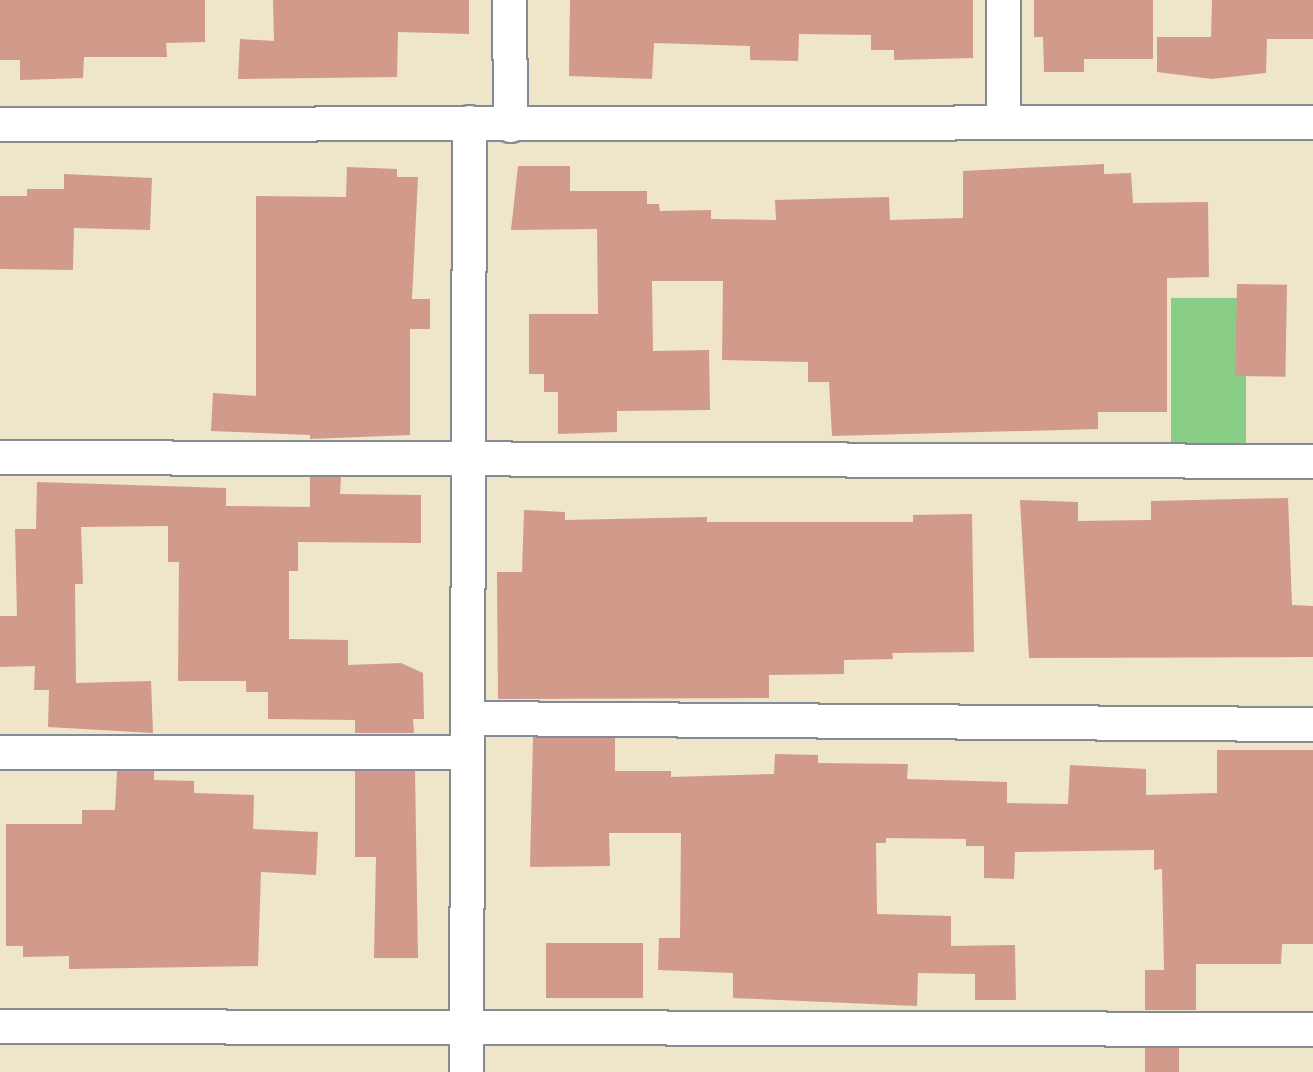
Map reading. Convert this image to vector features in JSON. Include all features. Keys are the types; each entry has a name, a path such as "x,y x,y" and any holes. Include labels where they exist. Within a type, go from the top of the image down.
{"street":[{"path":"509,0 510,125"},
{"path":"1003,0 1003,122"},
{"path":"466,1072 467,718 464,460 469,122"},
{"path":"0,124 1313,122"},
{"path":"0,457 1313,461"},
{"path":"467,718 1313,724"},
{"path":"0,752 466,752"},
{"path":"0,1026 1313,1029"}],"green space":[{"path":"1171,298 1246,298 1246,458 1171,458"}],"building":[{"path":"0,0 205,0 205,42 166,43 167,57 84,57 83,78 20,80 20,60 0,60"},
{"path":"273,0 469,0 469,34 398,32 397,77 238,79 240,39 274,41"},
{"path":"570,0 973,0 973,58 894,60 894,50 871,50 871,35 799,34 798,61 750,60 750,46 654,43 652,79 569,76"},
{"path":"1034,0 1153,0 1153,59 1084,59 1084,72 1044,72 1043,37 1034,37"},
{"path":"1212,0 1313,0 1313,39 1267,39 1266,73 1212,79 1157,72 1157,37 1211,37"},
{"path":"1104,164 1104,174 1131,173 1133,203 1208,202 1209,277 1167,278 1167,412 1098,412 1098,429 832,436 829,382 808,382 808,362 722,360 723,281 652,281 653,351 709,350 710,410 617,411 617,432 558,434 558,392 544,392 544,374 529,374 529,314 598,314 597,229 511,230 518,166 570,166 570,191 647,191 647,204 659,204 660,211 711,210 711,219 776,220 775,200 889,197 890,220 963,218 963,171"},
{"path":"347,167 397,169 397,177 418,177 412,299 430,299 430,329 410,329 410,435 310,439 310,435 211,431 213,393 256,396 256,196 346,197"},
{"path":"64,174 152,178 150,230 74,228 73,270 0,269 0,196 27,196 27,189 64,189"},
{"path":"1237,284 1287,285 1285,377 1235,376"},
{"path":"310,477 341,477 340,494 421,495 421,543 298,542 298,571 289,571 289,639 348,640 348,665 401,663 423,673 424,719 413,719 414,733 355,733 355,720 268,719 268,692 246,692 246,681 178,681 179,562 168,562 168,526 81,527 83,584 75,584 76,683 151,681 153,733 48,727 49,690 34,690 35,666 0,667 0,616 17,616 15,529 36,529 37,482 226,488 226,506 310,507"},
{"path":"1288,498 1292,605 1313,606 1313,657 1029,658 1020,500 1078,502 1078,521 1151,520 1151,501"},
{"path":"524,510 565,512 565,520 707,517 707,522 913,522 913,515 972,514 974,652 892,653 893,659 844,660 844,674 769,675 769,698 498,699 497,572 522,572"},
{"path":"533,737 615,738 615,771 671,771 671,777 774,774 775,754 818,755 818,763 908,764 907,779 1007,782 1007,803 1068,804 1070,765 1146,769 1146,795 1217,793 1217,750 1313,750 1313,944 1282,944 1281,964 1196,964 1196,1010 1145,1010 1145,970 1164,970 1162,869 1154,870 1154,850 1015,852 1014,879 984,878 984,846 966,846 966,839 886,838 886,843 876,843 877,914 951,916 951,946 1015,945 1016,1000 975,1000 975,974 918,973 917,1006 733,998 733,973 658,970 659,938 680,938 681,833 609,833 610,866 530,867"},
{"path":"117,771 154,771 154,780 194,781 194,793 254,795 253,829 318,832 316,875 261,872 258,966 69,969 69,956 23,957 23,946 6,946 6,824 82,824 82,810 115,810"},
{"path":"355,771 415,771 418,958 374,958 376,857 355,857"},
{"path":"546,943 643,943 643,998 546,998"},
{"path":"1145,1047 1179,1047 1179,1072 1145,1072"}]}
